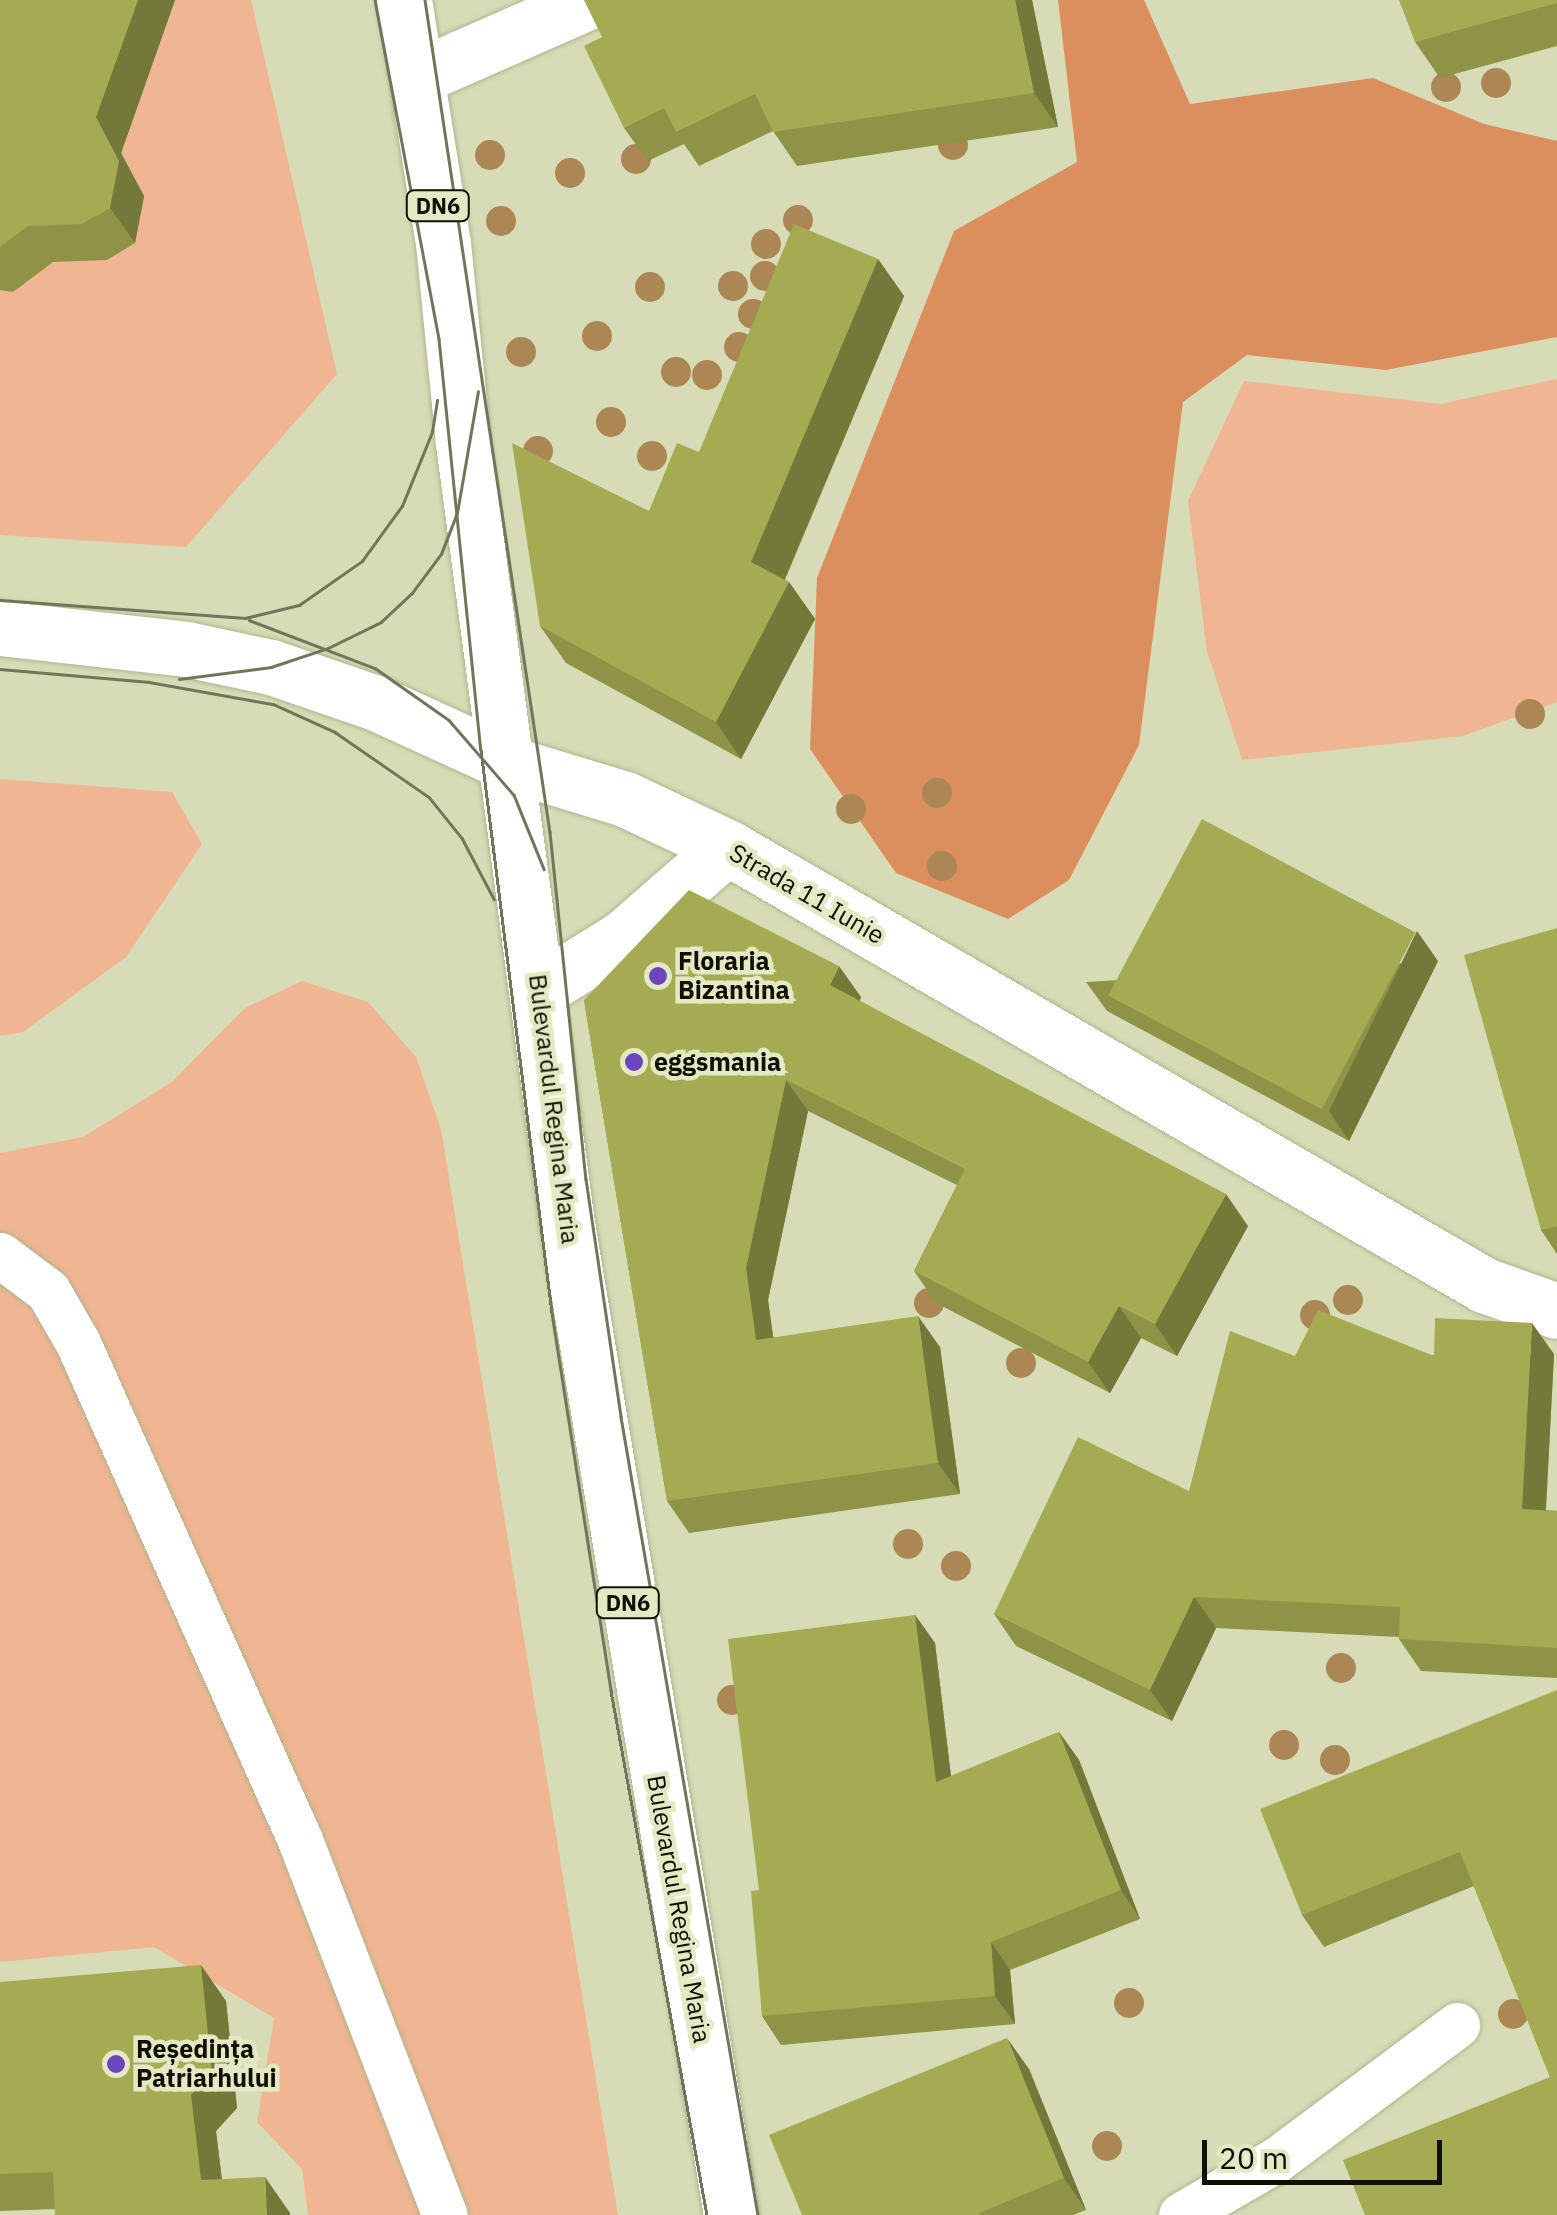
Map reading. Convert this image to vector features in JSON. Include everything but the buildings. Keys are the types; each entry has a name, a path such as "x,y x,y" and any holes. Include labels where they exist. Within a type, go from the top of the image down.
{"main road":[{"name":"Bulevardul Regina Maria","path":"404,0 602,1452 731,2215"},
{"path":"417,77 592,0"},
{"name":"Strada 11 Iunie","path":"0,628 186,649 271,666 376,703 510,764 626,799 727,847 1484,1285 1557,1311"},
{"path":"539,990 624,937 727,847"}],"lane":[{"path":"0,1255 48,1291 78,1343 300,1840 445,2215"},
{"path":"1181,2215 1276,2160 1457,2025"}],"shaded area":[{"path":"0,0 251,0 337,374 186,547 0,535"},
{"path":"1058,0 1144,0 1190,104 1373,78 1484,124 1557,141 1557,337 1386,370 1247,355 1183,402 1139,745 1069,880 1008,919 896,873 810,749 817,578 954,231 1077,162"},
{"path":"1557,379 1557,702 1463,736 1242,760 1207,651 1188,501 1244,381 1440,404"},
{"path":"0,779 172,792 202,844 126,957 23,1032 0,1036"},
{"path":"302,981 368,1002 416,1057 441,1129 618,2215 308,2215 302,2169 257,2122 274,2018 154,1947 0,1962 0,1153 83,1137 172,1082 245,1008"}],"tram line":[{"path":"375,0 439,339 481,750 552,1313 611,1691 707,2215"},
{"path":"425,0 550,832 586,1179 621,1417 758,2215"},
{"path":"179,679 271,667 328,648 381,622 412,593 441,554 457,513 478,392"},
{"path":"0,600 245,618 299,605 362,561 402,506 432,432 437,400"},
{"path":"249,620 375,668 449,720 514,795 544,869"},
{"path":"0,669 149,682 273,704 335,732 429,797 462,838 494,899"}],"place":[{"name":"Floraria Bizantina","path":"658,976"},
{"name":"eggsmania","path":"634,1062"},
{"name":"Reședința Patriarhului","path":"116,2064"}]}
